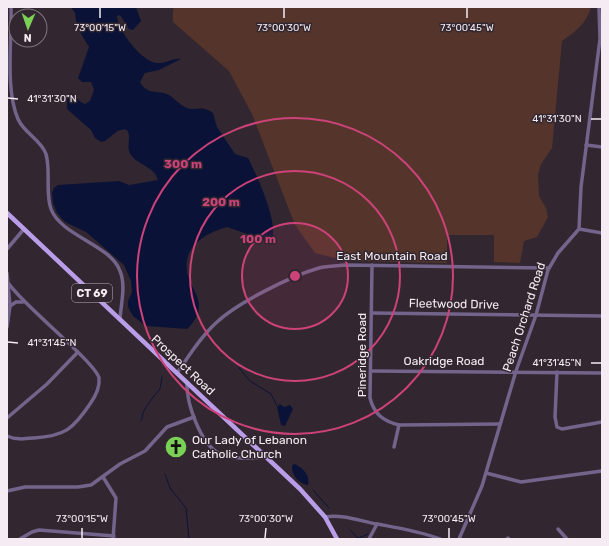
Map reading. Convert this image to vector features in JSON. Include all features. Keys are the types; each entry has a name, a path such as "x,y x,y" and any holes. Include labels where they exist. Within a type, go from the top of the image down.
{"main road":[{"name":"Prospect Road","path":"7,213 314,503 325,517 337,539"}],"street":[{"path":"12,7 9,78 12,103 18,120 23,128 41,145 46,154 51,209 60,223 113,260 120,270 122,281 120,319"},
{"path":"599,7 600,39 580,191 579,229 602,233"},
{"path":"586,145 602,147"},
{"path":"7,249 24,229"},
{"name":"Peach Orchard Road","path":"459,539 478,499 516,371 536,315 549,268 558,252 579,229"},
{"name":"East Mountain Road","path":"177,373 216,323 239,305 305,273 320,268 346,265 372,265 549,268"},
{"name":"Pineridge Road","path":"372,265 372,371 370,398 374,410 383,419 399,425 500,424"},
{"path":"7,273 10,306 7,327"},
{"path":"7,436 20,439 56,436 68,430 77,422 93,400 99,384 99,378 96,370 23,302 9,284"},
{"path":"10,306 16,302 23,302"},
{"name":"Fleetwood Drive","path":"372,313 602,316"},
{"path":"7,418 47,384 77,353"},
{"name":"Oakridge Road","path":"372,371 516,371 602,373"},
{"path":"557,372 555,424 557,428 562,429 602,422"},
{"path":"187,382 187,394 194,417 207,442 218,453 240,457 266,457"},
{"path":"7,491 25,487 85,486 103,477 120,464 147,450 167,427 194,417"},
{"path":"394,447 399,425"},
{"path":"486,473 521,482 602,471"},
{"path":"20,539 39,530 114,537 116,498 103,477"},
{"path":"325,517 342,516 377,524 415,530 440,539"},
{"path":"370,539 377,524"},
{"path":"558,529 567,539"}],"shaded area":[{"path":"174,7 591,7 587,18 576,31 562,41 552,148 541,164 538,175 539,196 546,208 548,217 537,237 524,241 520,263 494,262 494,235 447,235 447,263 347,261 315,253 295,225 252,114 229,71 173,22"}],"water":[{"path":"71,7 136,7 141,21 133,30 129,29 120,15 117,16 118,22 126,37 138,52 151,61 157,63 181,59 159,70 145,73 140,82 146,89 165,93 187,108 206,109 213,113 217,127 235,154 248,158 266,200 273,225 271,242 227,227 209,234 194,245 187,260 187,269 189,279 197,295 199,305 195,319 187,329 146,326 133,316 128,307 128,301 132,292 131,281 124,265 86,232 65,222 57,213 53,203 52,193 54,188 58,185 119,181 129,185 158,180 154,172 134,158 129,152 129,136 127,130 119,130 108,139 101,142 95,138 91,130 67,109 67,96 71,93 85,104 90,101 94,90 91,82 82,82 78,78 89,47 77,27 75,13"},
{"path":"280,404 284,407 290,405 293,409 285,426 281,425 277,407"},
{"path":"295,464 306,473 308,485 299,481 294,475 292,465"}],"waterway":[{"path":"239,368 250,381 271,394 277,406"},
{"path":"141,421 143,412 160,389 162,377"},
{"path":"165,474 170,488 186,508 189,539"},
{"path":"313,490 329,508"},
{"path":"350,530 358,538"},
{"path":"357,539 368,534"}],"place":[{"name":"Our Lady of Lebanon Catholic Church","path":"176,447"}]}
